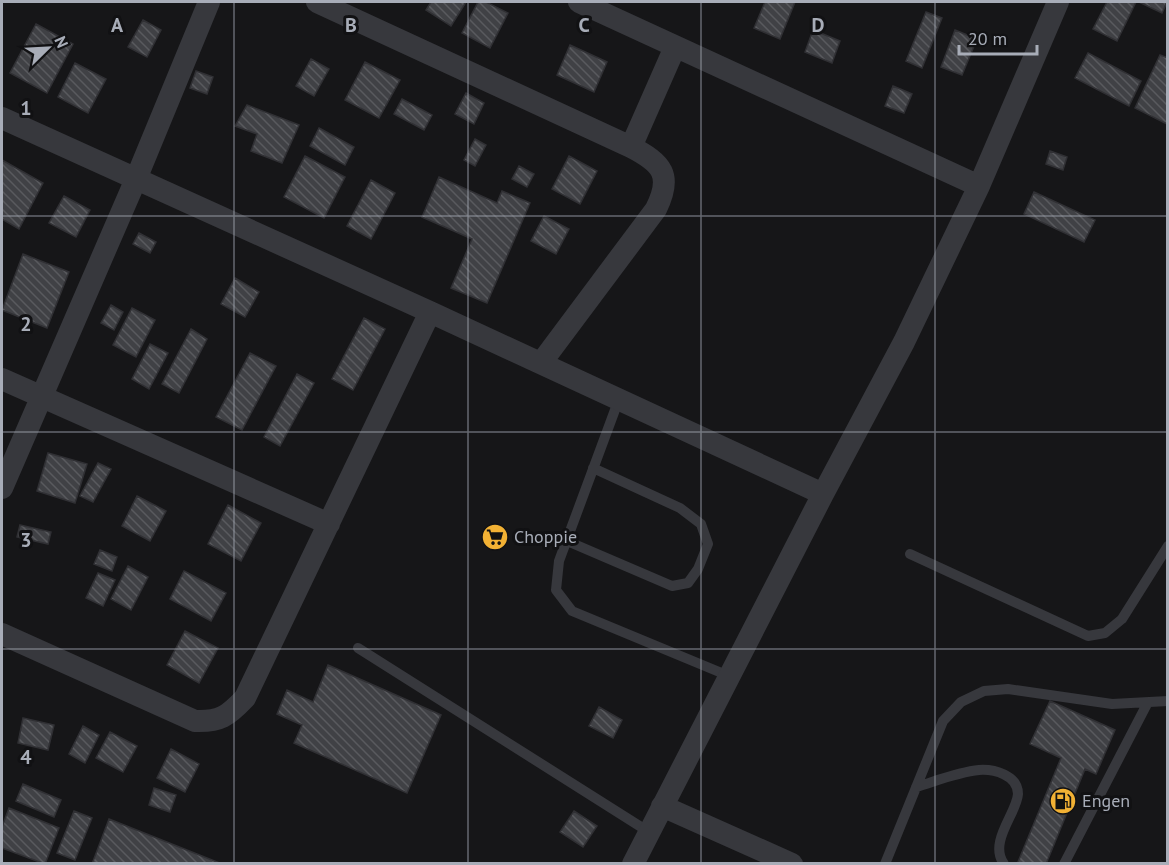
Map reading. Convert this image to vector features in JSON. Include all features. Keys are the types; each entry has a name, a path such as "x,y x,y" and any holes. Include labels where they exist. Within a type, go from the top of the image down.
{"street":[{"path":"2,488 136,179 209,2"},
{"path":"317,2 631,147 649,156 659,166 665,179 663,194 656,209 542,363"},
{"path":"579,2 979,186"},
{"path":"633,864 823,494 904,342 979,186 1058,2"},
{"path":"631,147 675,47"},
{"path":"2,118 542,363 823,494"},
{"path":"2,634 195,721 212,722 230,714 245,698 430,312"},
{"path":"2,379 329,524"},
{"path":"662,806 792,864"}],"lane":[{"path":"619,399 559,561 556,590 572,611 729,676"},
{"path":"567,541 672,586 688,583 698,569 708,544 701,524 680,508 593,468"},
{"path":"910,554 1088,636 1105,633 1122,619 1167,546"},
{"path":"357,648 649,832"},
{"path":"885,864 943,721 961,702 984,691 1008,689 1112,704 1148,704 1167,701"},
{"path":"1064,864 1148,704"},
{"path":"916,788 979,770 1004,774 1015,782 1018,794 1000,839 1001,859 1004,864"}],"building":[{"path":"431,2 466,2 451,26 426,10"},
{"path":"478,2 486,2 508,13 490,48 462,33"},
{"path":"765,2 795,2 780,39 754,28"},
{"path":"1107,2 1136,2 1117,41 1093,29"},
{"path":"1139,2 1167,2 1162,13"},
{"path":"926,12 942,18 922,68 906,61"},
{"path":"143,20 161,30 147,57 128,47"},
{"path":"36,24 73,44 47,93 10,73"},
{"path":"813,30 840,41 832,63 805,52"},
{"path":"955,30 977,39 962,75 941,67"},
{"path":"570,45 607,62 594,92 557,75"},
{"path":"1088,53 1141,81 1129,106 1075,78"},
{"path":"1160,55 1168,58 1167,124 1135,108"},
{"path":"311,59 329,69 314,96 296,86"},
{"path":"365,62 400,80 379,118 345,100"},
{"path":"75,63 106,79 88,113 58,97"},
{"path":"196,71 213,77 207,94 190,88"},
{"path":"893,86 912,94 904,113 885,106"},
{"path":"466,93 484,103 474,124 455,114"},
{"path":"402,99 432,115 424,130 394,114"},
{"path":"247,105 299,125 282,163 251,151 257,134 235,126"},
{"path":"319,128 354,147 345,165 310,146"},
{"path":"475,139 486,145 475,166 464,160"},
{"path":"1050,151 1067,157 1063,170 1046,164"},
{"path":"305,156 345,177 324,218 284,197"},
{"path":"569,156 597,171 580,204 552,189"},
{"path":"2,160 43,183 19,229 2,219"},
{"path":"519,166 534,174 527,187 512,179"},
{"path":"439,177 497,203 502,191 530,203 487,303 451,288 472,239 422,217"},
{"path":"371,180 395,193 371,239 347,226"},
{"path":"1034,192 1095,220 1084,242 1024,214"},
{"path":"64,196 90,210 76,237 49,223"},
{"path":"544,216 569,229 556,254 531,241"},
{"path":"139,233 156,242 150,253 133,244"},
{"path":"23,254 69,272 47,328 2,310"},
{"path":"235,278 259,292 245,317 221,304"},
{"path":"111,305 123,312 114,330 101,323"},
{"path":"132,308 155,320 136,357 113,345"},
{"path":"364,318 385,329 353,390 332,379"},
{"path":"191,329 207,339 179,393 162,384"},
{"path":"150,344 168,353 149,389 132,379"},
{"path":"250,353 276,366 242,430 216,417"},
{"path":"297,374 314,383 280,446 264,437"},
{"path":"48,453 87,464 75,503 37,491"},
{"path":"98,463 111,469 93,502 80,496"},
{"path":"137,496 166,511 150,541 122,526"},
{"path":"228,505 261,523 241,561 208,544"},
{"path":"20,525 51,532 48,544 17,537"},
{"path":"100,550 117,557 112,571 94,564"},
{"path":"128,566 148,577 131,610 111,599"},
{"path":"184,571 226,593 211,621 170,599"},
{"path":"98,573 115,580 103,606 86,598"},
{"path":"185,631 218,648 199,683 167,665"},
{"path":"328,665 441,715 407,793 294,743 302,725 277,714 287,690 313,702"},
{"path":"1050,701 1115,730 1096,774 1085,769 1046,864 1021,864 1018,862 1061,758 1030,744"},
{"path":"599,707 622,720 613,738 589,726"},
{"path":"23,718 54,725 48,750 18,743"},
{"path":"83,726 99,735 85,763 69,754"},
{"path":"110,732 137,746 123,772 96,758"},
{"path":"171,749 199,764 185,792 157,778"},
{"path":"23,784 61,800 54,817 16,801"},
{"path":"154,788 176,795 170,812 149,805"},
{"path":"9,808 59,828 45,864 2,848 2,827"},
{"path":"74,811 92,818 75,860 57,853"},
{"path":"574,811 597,826 583,847 560,832"},
{"path":"109,819 222,864 92,864"}],"place":[{"name":"Choppie","path":"495,537"},
{"name":"Engen","path":"1063,801"}]}
